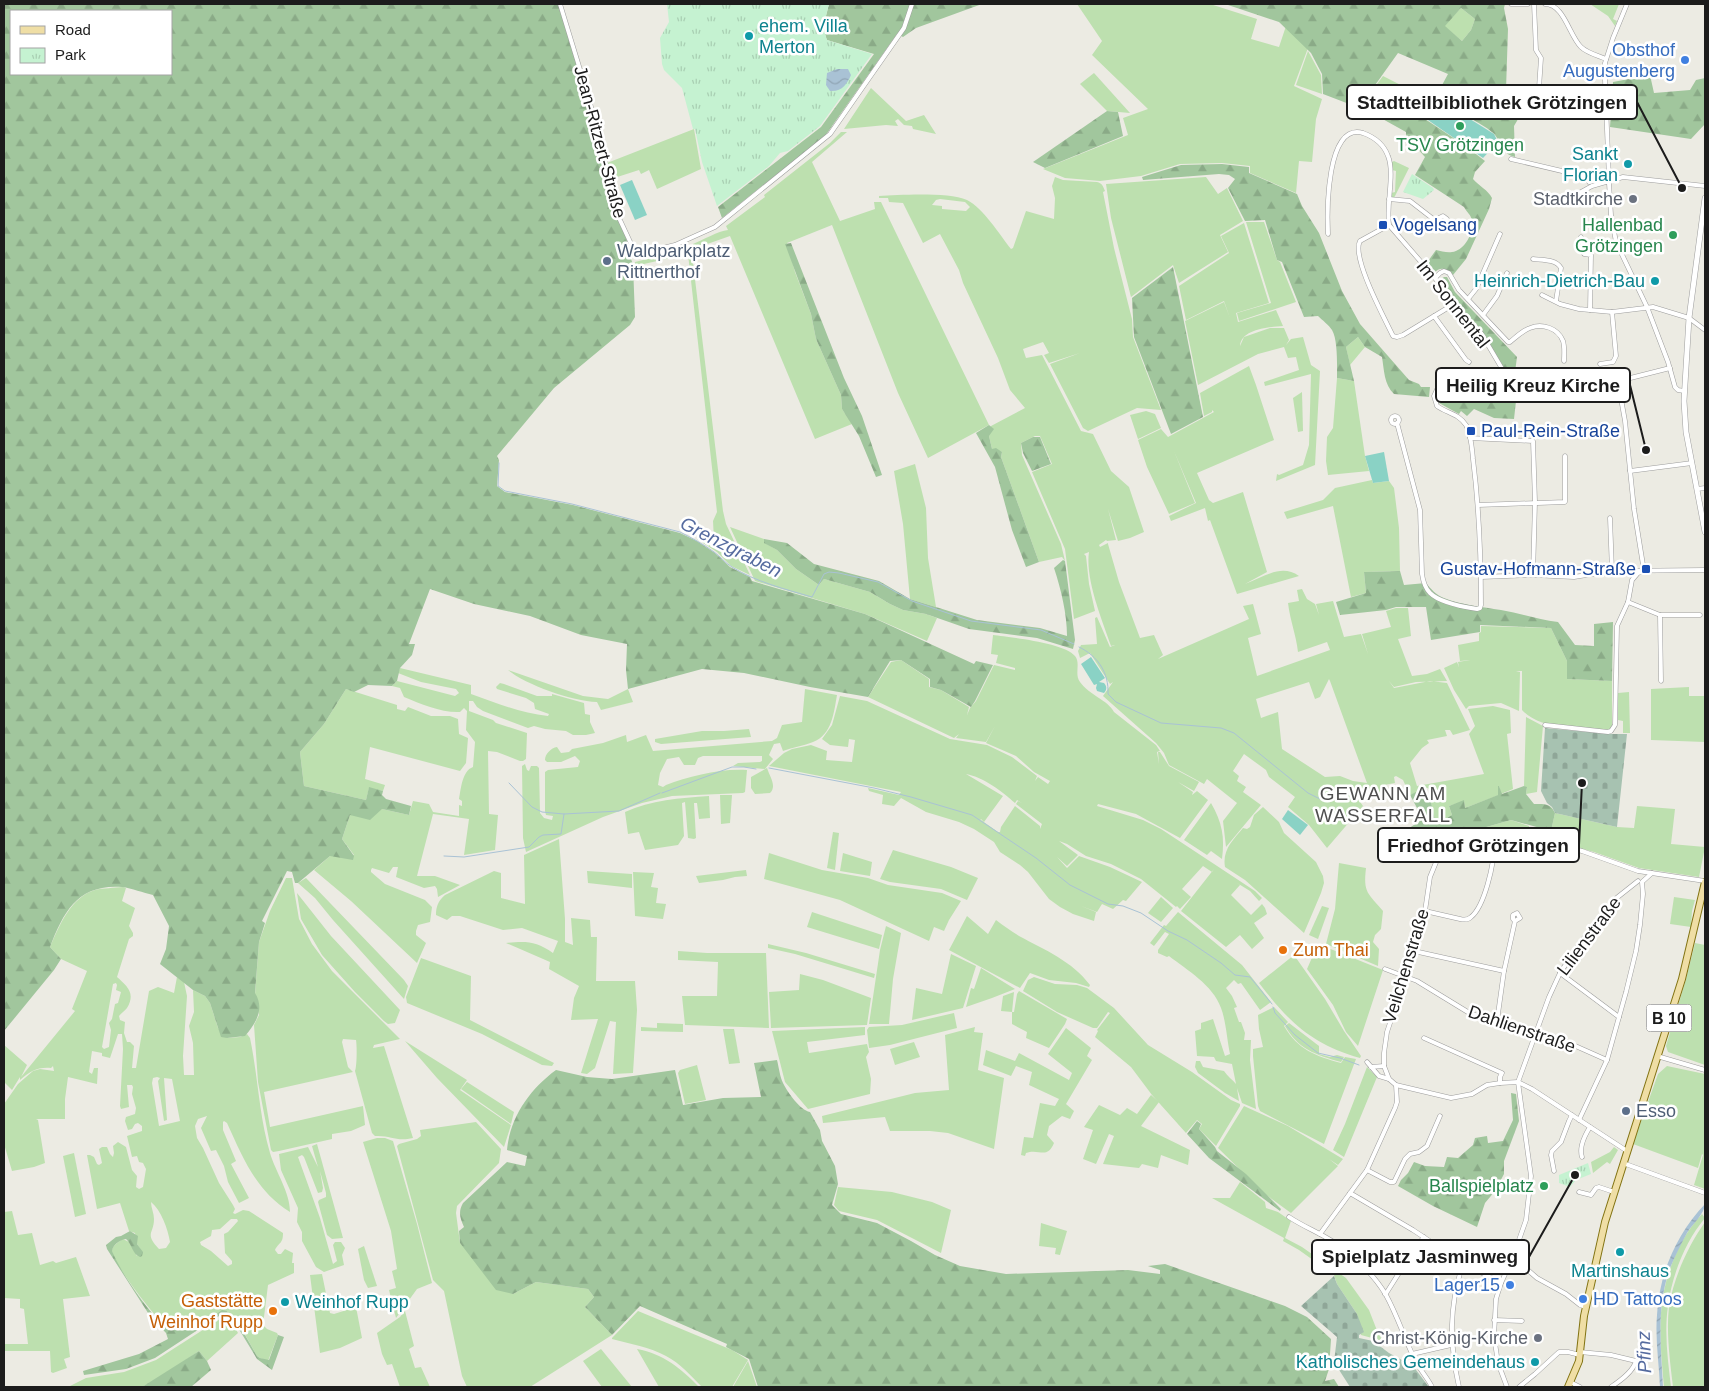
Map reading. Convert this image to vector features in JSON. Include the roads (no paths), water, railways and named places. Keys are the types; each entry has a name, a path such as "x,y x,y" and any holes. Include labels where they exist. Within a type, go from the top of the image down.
{"main road":[{"name":"B 10","path":"1569,1385 1577,1368 1586,1308 1605,1222 1682,979 1705,881"}],"street":[{"name":"Jean-Ritzert-Straße","path":"560,4 589,98 620,220 633,248 636,252 643,253 675,245 715,227 823,140 840,122 901,33 906,25 912,4"},
{"path":"1510,4 1528,4"},
{"path":"1534,4 1536,50 1541,58 1539,88"},
{"path":"1545,4 1550,4 1557,8 1573,38 1583,50 1606,59"},
{"path":"1627,4 1606,59 1605,80 1613,233 1620,252 1647,307 1670,368 1675,388 1684,391"},
{"path":"1328,234 1328,204 1332,171 1338,147 1342,139 1355,132 1371,137 1378,142 1388,155 1390,166 1389,225 1360,241 1358,244 1362,266 1378,305 1396,337 1403,335 1454,304"},
{"path":"1511,159 1583,176 1592,186"},
{"path":"1565,199 1592,186 1623,177 1705,186"},
{"path":"1589,181 1609,179"},
{"path":"1705,198 1689,318 1684,391 1684,422 1705,532"},
{"path":"1389,199 1410,201 1435,220"},
{"name":"Im Sonnental","path":"1389,225 1435,278 1454,304 1481,333 1504,372 1506,389"},
{"path":"1468,299 1476,289 1500,234"},
{"path":"1581,237 1584,254 1591,255 1590,310"},
{"path":"1533,259 1556,262 1560,265 1556,301"},
{"path":"1435,278 1444,271 1449,273 1459,290 1508,342 1535,326 1545,326 1556,332 1563,340 1564,361"},
{"path":"1483,315 1497,296 1507,274"},
{"path":"1542,295 1568,307 1590,310 1612,312 1653,307 1689,318 1705,330"},
{"path":"1600,364 1613,362 1616,356 1612,312"},
{"path":"1434,316 1466,360 1470,362"},
{"path":"1398,422 1420,510 1422,574 1426,588 1437,598 1477,609 1480,608 1481,578 1478,505 1470,438 1467,427 1461,419 1437,406 1435,392 1439,385 1445,383 1524,391 1579,391 1670,368"},
{"path":"1618,382 1625,421 1634,508 1644,571"},
{"path":"1470,438 1533,441 1535,502 1534,575"},
{"path":"1478,505 1565,502 1565,456"},
{"path":"1630,471 1692,463"},
{"path":"1697,489 1705,488"},
{"path":"1610,518 1612,571"},
{"path":"1481,578 1534,575 1574,577 1612,571 1705,570"},
{"path":"1545,725 1605,732 1611,731 1613,728 1616,721 1616,626 1628,602 1632,580 1638,573 1644,571"},
{"path":"1628,602 1660,615 1700,615"},
{"path":"1660,615 1661,681"},
{"path":"1425,911 1465,920 1471,917 1487,889 1492,867 1493,847 1522,841 1551,842 1638,870 1705,881"},
{"name":"Veilchenstraße","path":"1389,1080 1384,1066 1387,1032 1414,951 1425,911 1430,877 1439,855 1458,858 1493,847"},
{"path":"1579,1120 1607,1060 1636,951 1643,894 1638,870"},
{"name":"Lilienstraße","path":"1518,1082 1548,997 1560,973 1614,900 1652,872"},
{"path":"1498,1020 1504,971 1515,921"},
{"path":"1414,951 1504,971"},
{"name":"Dahlienstraße","path":"1385,969 1426,987 1471,1014 1536,1031 1607,1060"},
{"path":"1560,973 1619,1017"},
{"path":"1424,1038 1508,1076"},
{"path":"1657,1056 1705,1070"},
{"path":"1367,1062 1379,1076 1396,1085 1451,1098 1472,1094 1487,1085 1518,1082 1627,1151"},
{"path":"1371,1067 1384,1066"},
{"path":"1500,1083 1502,1073"},
{"path":"1507,1387 1498,1364 1494,1336 1496,1300 1526,1220 1531,1176 1518,1082"},
{"path":"1320,1234 1366,1170 1395,1108 1397,1102 1396,1085"},
{"path":"1554,1171 1552,1151 1561,1142 1572,1115"},
{"path":"1366,1170 1393,1183 1396,1181 1405,1159 1410,1154 1419,1152 1427,1146 1440,1116"},
{"path":"1582,1157 1581,1152 1586,1133 1590,1127"},
{"path":"1623,1163 1705,1194"},
{"path":"1579,1192 1591,1195 1599,1187 1614,1192"},
{"path":"1350,1193 1501,1283"},
{"path":"1289,1217 1346,1250 1370,1274 1385,1294 1400,1323 1412,1354 1432,1387"},
{"path":"1385,1294 1424,1237"},
{"path":"1513,1257 1537,1278 1586,1308"},
{"path":"1459,1387 1451,1345 1451,1322 1454,1298 1463,1262"},
{"path":"1494,1320 1522,1321"},
{"path":"1412,1354 1451,1345"},
{"path":"1519,1387 1559,1352 1611,1355 1636,1361 1635,1365 1622,1380 1611,1387"},
{"path":"1569,1385 1580,1387"}],"water":[{"path":"837,69 848,69 851,75 844,87 830,91 826,85 827,73"},
{"path":"1705,1204 1703,1211 1680,1246 1670,1268 1666,1283 1660,1327 1663,1387 1660,1387 1657,1324 1661,1284 1678,1241 1695,1215"}],"waterway":[{"name":"Grenzgraben","path":"499,463 498,486 505,491 572,504 680,532 706,546 729,565 741,572 781,588 812,597 824,574 829,572 839,573 878,582 912,601 971,621 1041,630 1074,644"},
{"name":"Grenzgraben","path":"1079,647 1097,660 1107,679 1108,694 1116,702 1161,723 1221,728 1234,733 1308,793 1324,801 1334,793"},
{"path":"662,793 732,767 756,769"},
{"path":"769,768 874,788 972,815 1036,858 1070,885 1108,904 1123,906 1141,913 1168,931 1187,940 1235,975 1250,977 1272,1004"},
{"path":"509,783 532,807 542,812 564,814 619,811 660,793"},
{"path":"444,856 464,857 529,847 543,835 561,834 564,814"},
{"path":"1273,1007 1275,1013 1295,1035 1318,1053 1359,1065"}],"place":[{"name":"ehem. Villa Merton","path":"749,36"},
{"name":"Obsthof Augustenberg","path":"1685,60"},
{"name":"TSV Grötzingen","path":"1460,126"},
{"name":"Sankt Florian","path":"1628,164"},
{"name":"Stadtteilbibliothek Grötzingen","path":"1682,188"},
{"name":"Stadtkirche","path":"1633,199"},
{"name":"Vogelsang","path":"1383,225"},
{"name":"Hallenbad Grötzingen","path":"1673,235"},
{"name":"Waldparkplatz Rittnerthof","path":"607,261"},
{"name":"Heinrich-Dietrich-Bau","path":"1655,281"},
{"name":"Paul-Rein-Straße","path":"1471,431"},
{"name":"Heilig Kreuz Kirche","path":"1646,450"},
{"name":"Gustav-Hofmann-Straße","path":"1646,569"},
{"name":"Friedhof Grötzingen","path":"1582,783"},
{"name":"Zum Thai","path":"1283,950"},
{"name":"Esso","path":"1626,1111"},
{"name":"Spielplatz Jasminweg","path":"1575,1175"},
{"name":"Ballspielplatz","path":"1544,1186"},
{"name":"Martinshaus","path":"1620,1252"},
{"name":"Lager15","path":"1510,1285"},
{"name":"HD Tattoos","path":"1583,1299"},
{"name":"Weinhof Rupp","path":"285,1302"},
{"name":"Gaststätte Weinhof Rupp","path":"273,1311"},
{"name":"Christ-König-Kirche","path":"1538,1338"},
{"name":"Katholisches Gemeindehaus","path":"1535,1362"}],"district":[{"name":"GEWANN AM WASSERFALL","path":"1383,804"}],"water label":[{"name":"Pfinz","path":"1644,1352"}]}
